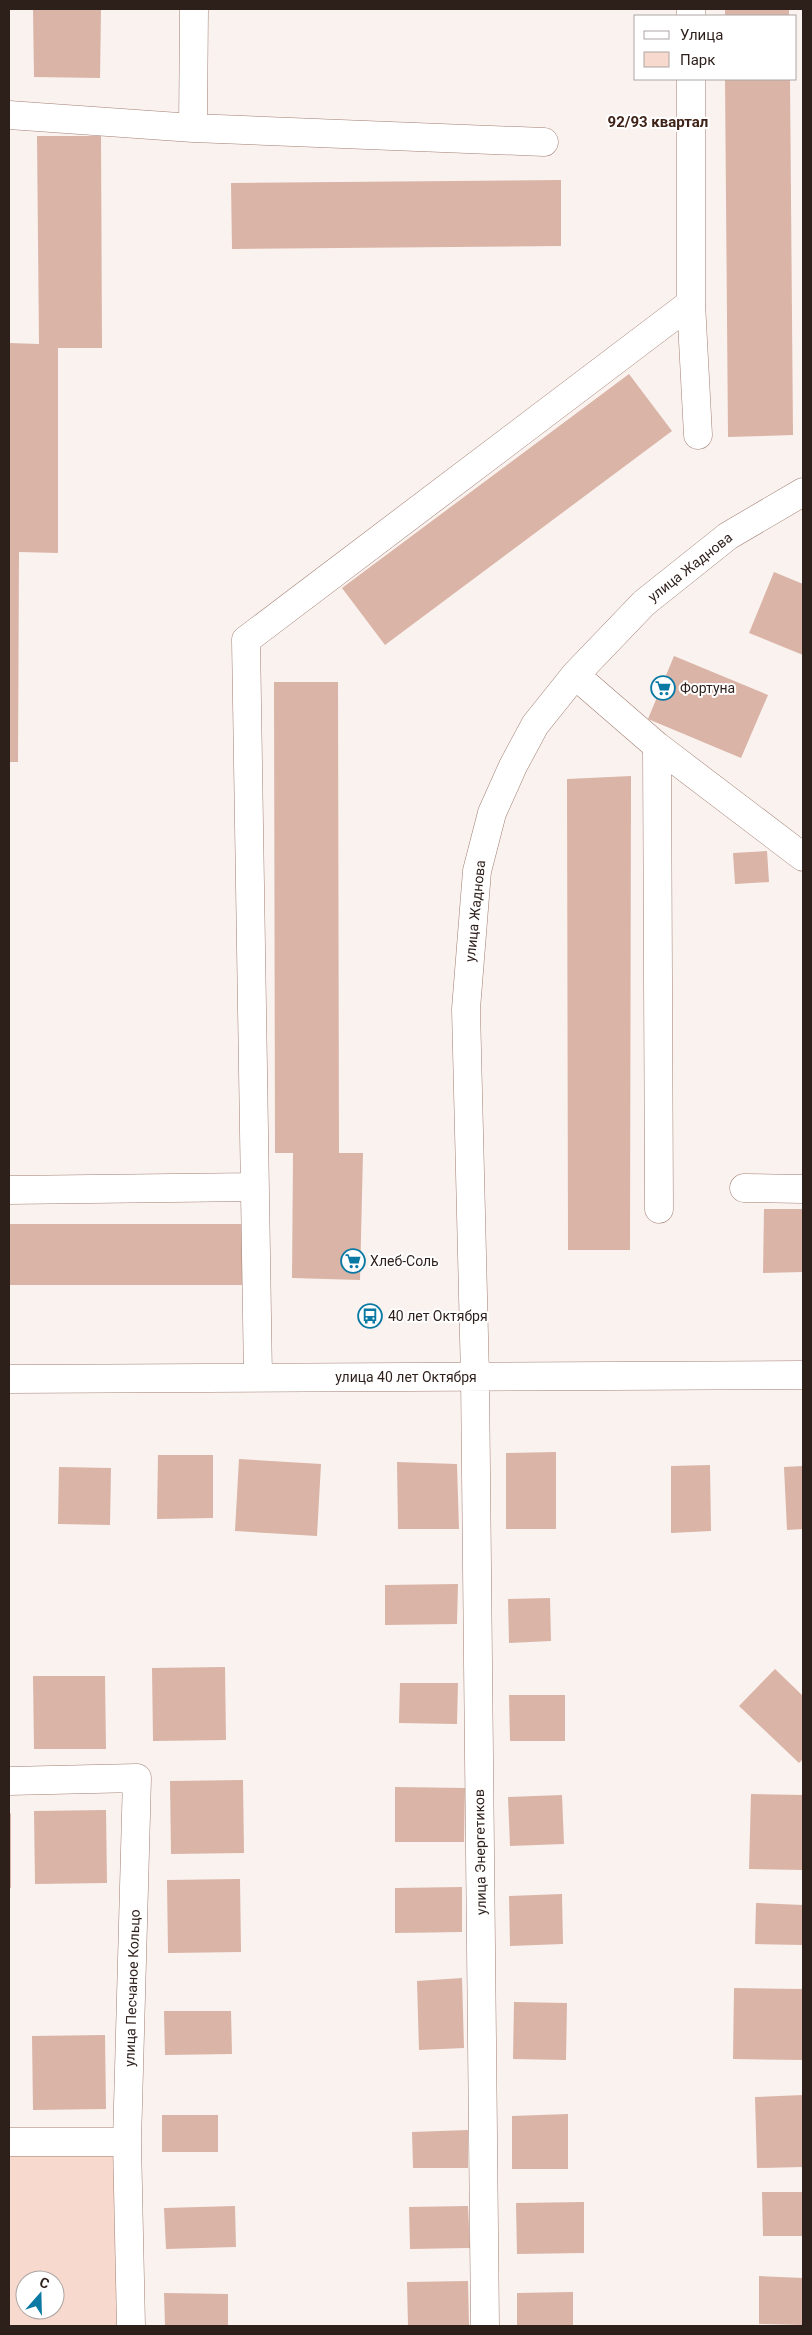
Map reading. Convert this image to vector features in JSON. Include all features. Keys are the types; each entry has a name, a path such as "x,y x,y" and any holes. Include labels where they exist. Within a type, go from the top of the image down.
{"street":[{"path":"193,128 194,9"},
{"path":"691,80 691,303 698,435"},
{"path":"9,116 193,128 544,142"},
{"path":"258,1377 246,640 691,303"},
{"name":"улица Жаднова","path":"475,1378 466,1010 477,871 492,813 513,766 535,725 575,675 644,602 728,536 803,492"},
{"path":"575,675 657,746 803,857"},
{"path":"657,746 659,1209"},
{"path":"9,1190 254,1186"},
{"path":"744,1188 803,1188"},
{"name":"улица 40 лет Октября","path":"9,1379 803,1375"},
{"name":"улица Энергетиков","path":"475,1378 485,2326"},
{"name":"улица Песчаное Кольцо","path":"9,1782 137,1778 127,2142 131,2326"},
{"path":"9,2142 127,2142"}],"green space":[{"path":"127,2141 130,2326 9,2326 9,2142"}],"building":[{"path":"33,9 101,9 100,78 34,77"},
{"path":"725,9 789,9 789,15 725,15"},
{"path":"725,80 790,80 793,435 728,437"},
{"path":"37,136 101,136 102,348 58,348 58,553 19,552 18,762 9,762 9,343 39,344"},
{"path":"561,180 561,246 232,249 231,183"},
{"path":"629,374 672,431 385,645 342,588"},
{"path":"774,572 803,584 803,655 749,633"},
{"path":"674,656 768,695 741,758 648,719"},
{"path":"274,682 338,682 339,1153 363,1153 360,1280 292,1278 293,1153 275,1153"},
{"path":"631,776 630,1250 568,1250 567,779"},
{"path":"767,851 769,882 735,884 733,853"},
{"path":"764,1209 803,1209 803,1272 763,1273"},
{"path":"9,1224 242,1224 242,1285 9,1285"},
{"path":"556,1452 556,1529 506,1529 506,1453"},
{"path":"158,1455 213,1455 213,1518 157,1519"},
{"path":"239,1459 321,1464 317,1536 235,1531"},
{"path":"397,1462 457,1464 459,1529 398,1529"},
{"path":"710,1465 711,1531 671,1533 671,1466"},
{"path":"803,1466 803,1529 787,1530 784,1467"},
{"path":"59,1467 111,1468 110,1525 58,1524"},
{"path":"458,1584 457,1624 385,1625 385,1585"},
{"path":"550,1598 551,1641 509,1643 508,1599"},
{"path":"225,1667 226,1740 153,1741 152,1668"},
{"path":"775,1669 803,1696 803,1759 799,1763 739,1706"},
{"path":"33,1676 105,1676 106,1749 34,1749"},
{"path":"400,1683 458,1683 457,1724 399,1723"},
{"path":"509,1695 565,1695 565,1741 510,1741"},
{"path":"243,1780 244,1853 171,1854 170,1781"},
{"path":"395,1787 465,1788 464,1842 395,1842"},
{"path":"751,1794 803,1795 803,1870 749,1869"},
{"path":"562,1795 564,1844 510,1846 508,1797"},
{"path":"106,1810 107,1883 35,1884 34,1811"},
{"path":"11,1813 11,1888 9,1888 9,1814"},
{"path":"240,1879 241,1952 168,1953 167,1880"},
{"path":"462,1887 462,1932 395,1933 395,1888"},
{"path":"562,1894 563,1944 510,1946 509,1896"},
{"path":"756,1903 803,1905 803,1945 755,1944"},
{"path":"462,1978 464,2048 419,2050 417,1981"},
{"path":"734,1988 803,1989 803,2060 733,2059"},
{"path":"514,2002 567,2003 566,2060 513,2059"},
{"path":"164,2011 231,2011 232,2054 165,2055"},
{"path":"105,2035 106,2109 33,2110 32,2036"},
{"path":"803,2095 803,2167 757,2168 755,2097"},
{"path":"568,2114 568,2169 512,2169 512,2116"},
{"path":"162,2115 218,2115 218,2152 162,2152"},
{"path":"468,2130 468,2168 413,2168 412,2132"},
{"path":"762,2192 803,2192 803,2236 763,2236"},
{"path":"584,2202 584,2253 517,2254 516,2203"},
{"path":"235,2206 236,2247 166,2249 164,2208"},
{"path":"468,2206 470,2248 410,2249 409,2207"},
{"path":"759,2276 803,2278 803,2325 759,2324"},
{"path":"468,2281 469,2326 408,2326 407,2282"},
{"path":"573,2292 573,2326 517,2326 517,2293"},
{"path":"164,2293 228,2294 228,2326 165,2326"}],"place":[{"name":"Фортуна","path":"663,688"},
{"name":"Хлеб-Соль","path":"353,1261"},
{"name":"40 лет Октября","path":"370,1316"}],"district":[{"name":"92/93 квартал","path":"658,122"}]}
